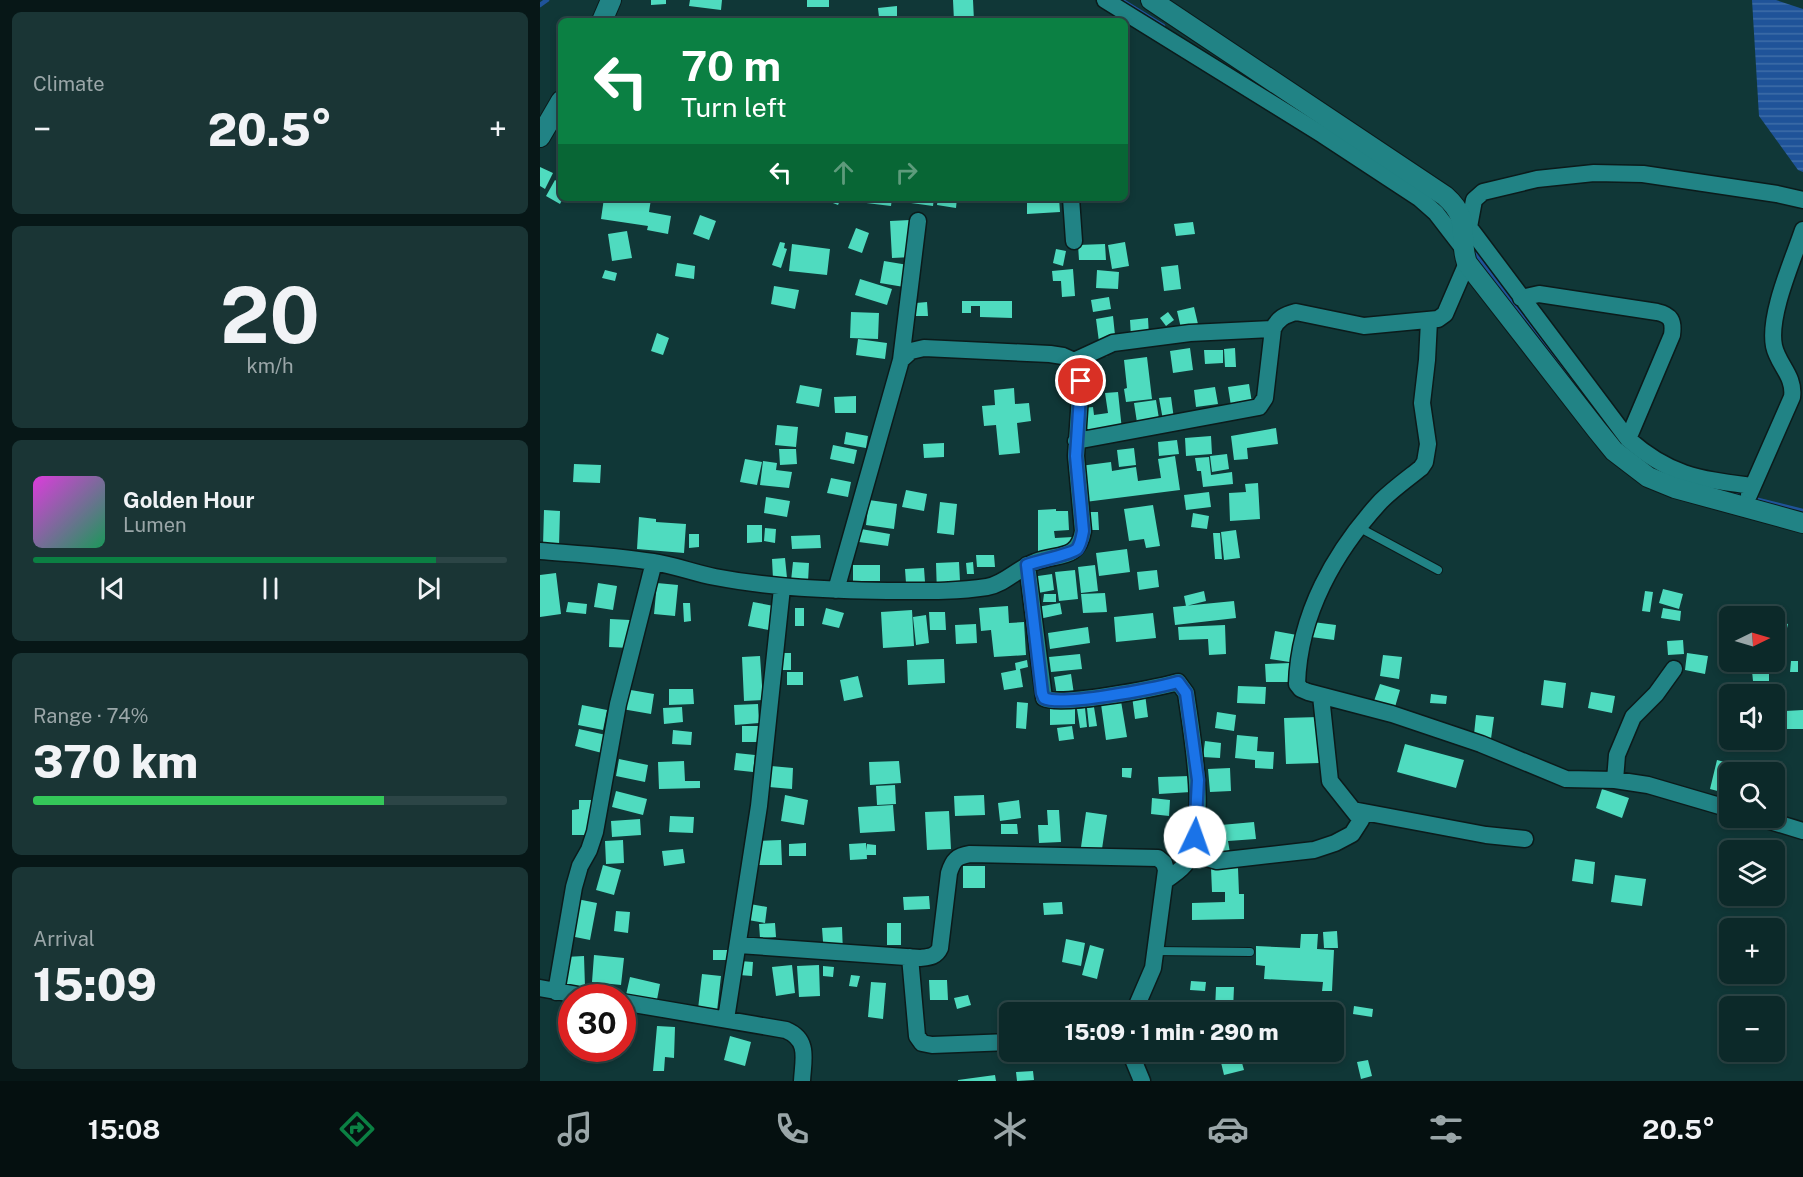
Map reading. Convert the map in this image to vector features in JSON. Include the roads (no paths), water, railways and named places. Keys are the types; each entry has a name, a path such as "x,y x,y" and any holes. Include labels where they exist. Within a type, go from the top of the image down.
{"street":[{"path":"603,18 611,0"},
{"path":"1105,0 1323,135 1419,198 1521,298 1628,439 1645,454 1678,472 1748,496 1803,523"},
{"path":"1151,0 1445,196 1456,206 1461,214 1466,242 1614,451 1630,465 1675,488 1748,496"},
{"path":"540,137 558,106"},
{"path":"1076,441 1260,407 1265,398 1273,329 1277,321 1286,315 1296,312 1356,325 1438,319 1445,314 1466,242 1474,200 1483,192 1537,179 1594,173 1643,174 1803,200"},
{"path":"1071,201 1074,241"},
{"path":"836,590 901,360 918,221"},
{"path":"1748,496 1792,397 1791,380 1774,349 1772,333 1775,315 1803,230"},
{"path":"1521,298 1539,294 1657,312 1666,314 1671,320 1672,335 1628,439"},
{"path":"1429,321 1422,403 1428,444 1425,462 1381,501 1344,548 1328,575 1310,612 1304,633 1297,684 1301,689 1321,696 1403,718 1481,744 1566,779 1615,780 1648,786 1719,806"},
{"path":"1074,361 1113,343 1190,333 1273,329"},
{"path":"540,551 654,562 715,577 782,588 925,591 988,587 999,583 1027,565 1044,558 1065,555 1076,549 1083,531 1076,441 1081,381 1080,369 1074,361 1050,354 924,348 911,351 901,360"},
{"path":"548,990 580,866 595,832 618,704 654,562"},
{"path":"1027,565 1044,698 1050,701 1083,699 1178,682 1186,693 1198,780 1195,837 1185,864 1164,881"},
{"path":"726,1019 759,806 782,588"},
{"path":"1615,780 1617,755 1633,717 1656,694 1674,669"},
{"path":"1189,853 1217,861 1314,850 1352,834 1361,820 1330,781 1321,696"},
{"path":"1353,810 1486,835 1526,839"},
{"path":"1785,826 1803,831"},
{"path":"739,945 932,957 938,953 940,948 949,873 953,861 959,856 970,854 1158,858 1164,863 1166,870 1150,978 1139,1002"},
{"path":"910,957 917,1036 922,1043 999,1042"},
{"path":"636,1004 786,1030 796,1034 801,1041 804,1053 802,1081"},
{"path":"1134,1062 1142,1081"}],"lane":[{"path":"1360,528 1438,570"},
{"path":"1155,951 1250,952"}],"water":[{"path":"1752,0 1776,0 1803,9 1803,172 1798,170 1759,116"}],"waterway":[{"path":"540,5 547,0"},
{"path":"1121,0 1163,26"},
{"path":"1476,254 1606,423"},
{"path":"1643,461 1662,472"},
{"path":"1718,490 1803,511"}]}
